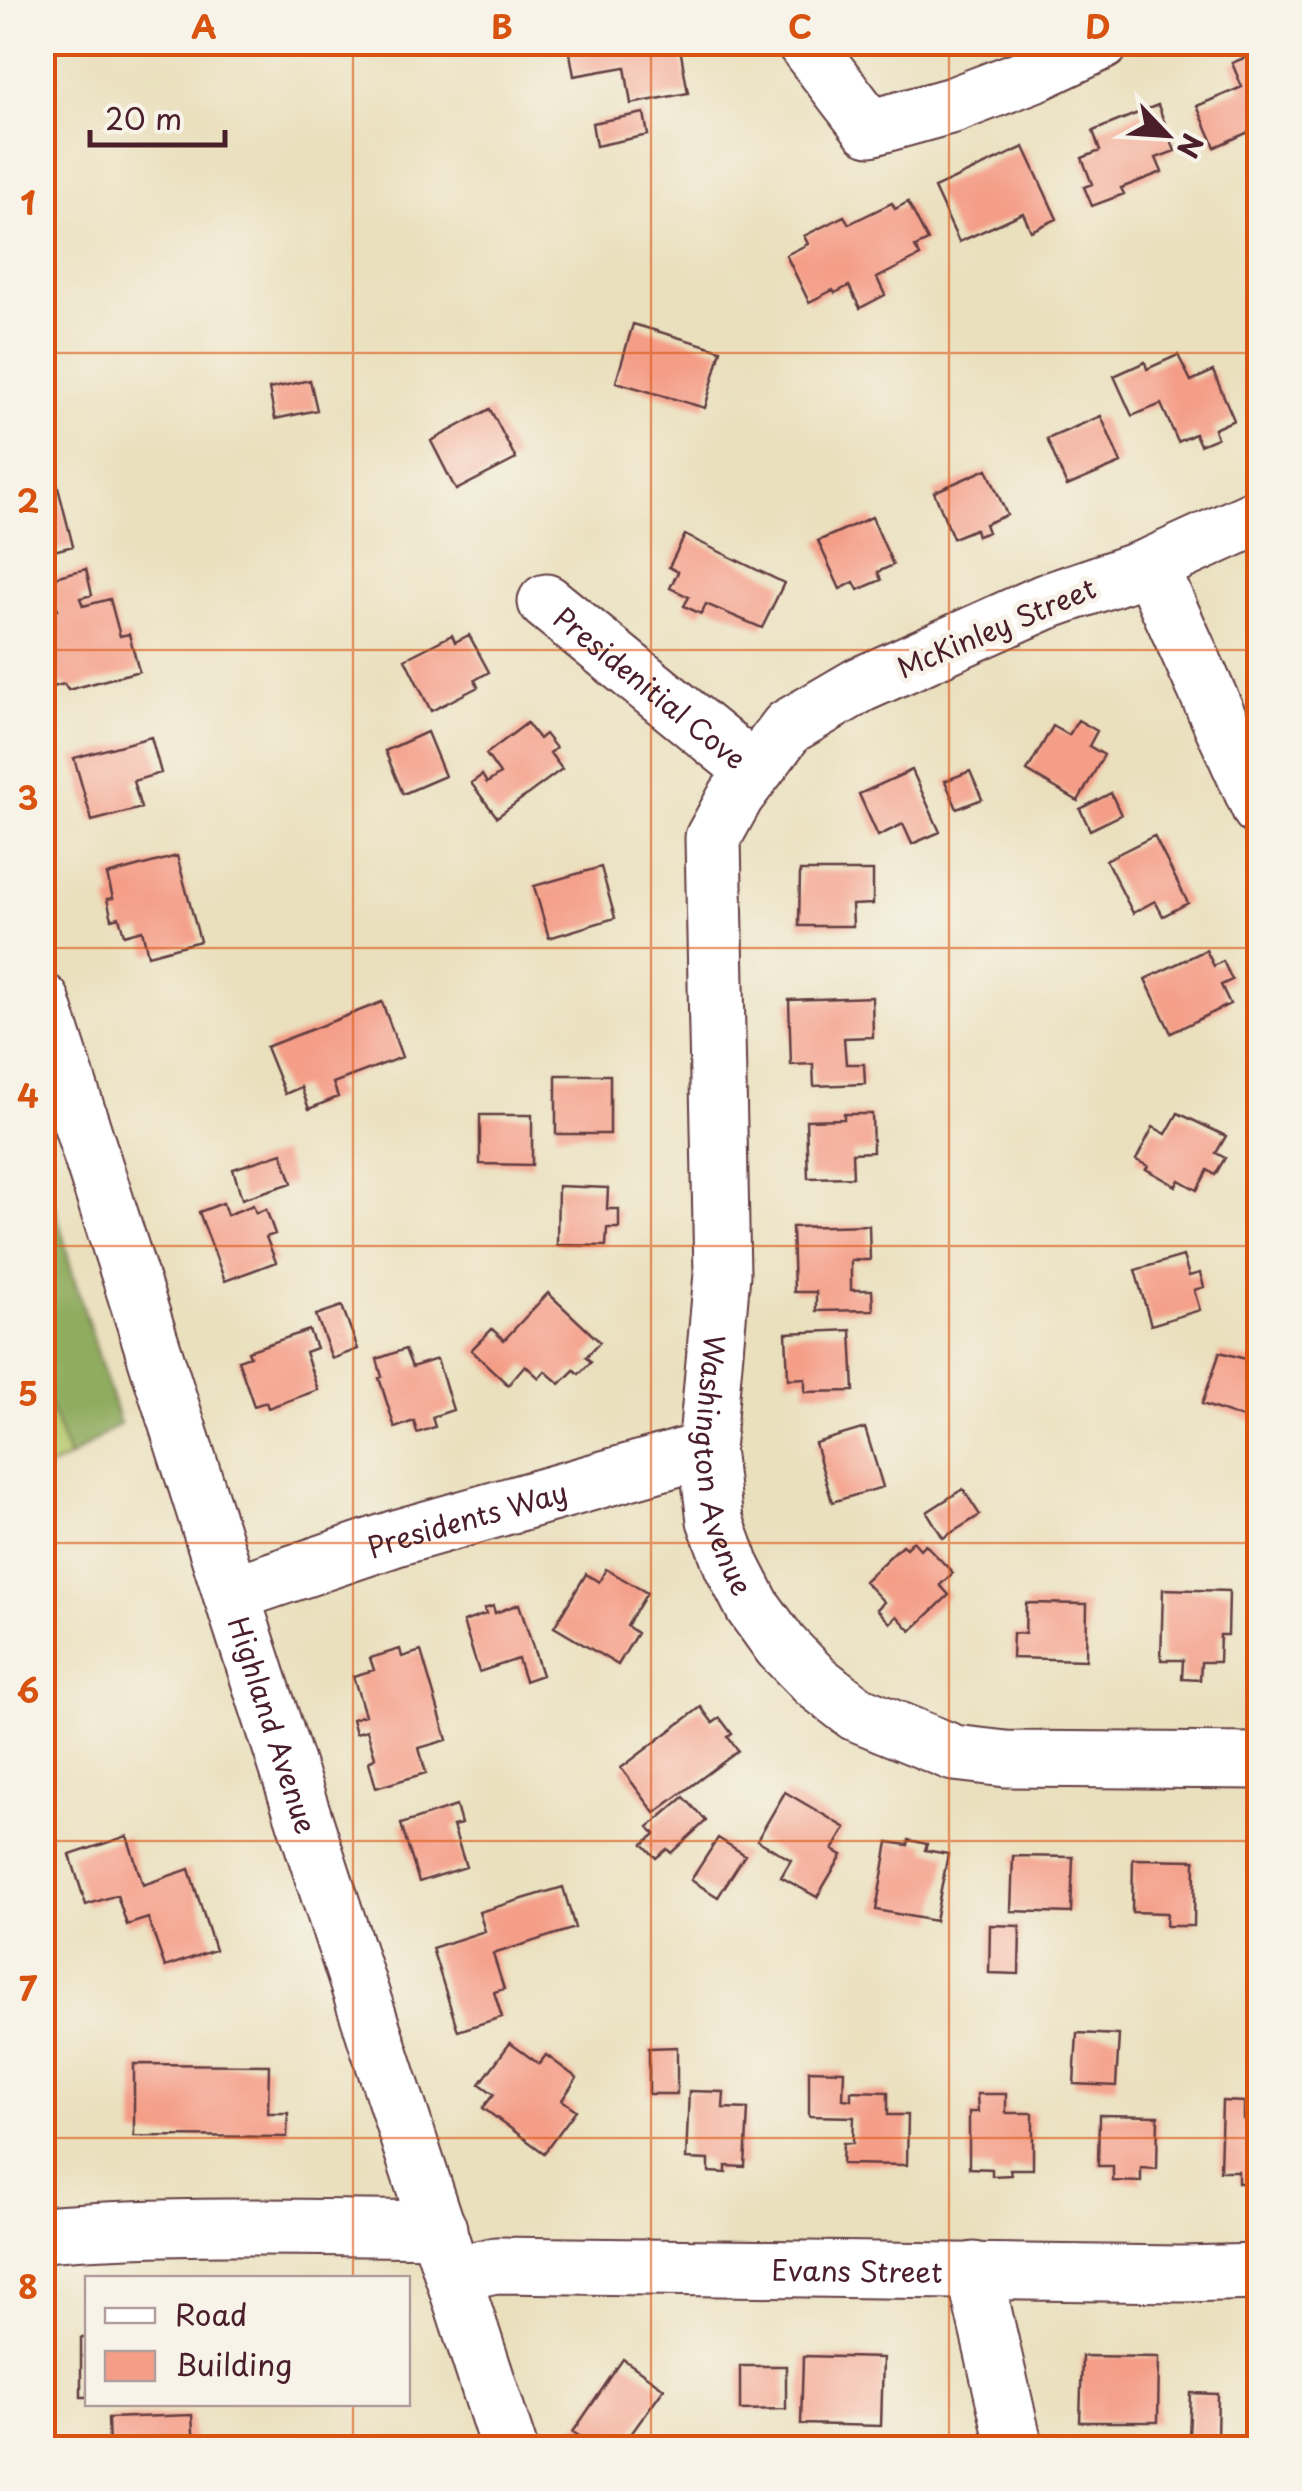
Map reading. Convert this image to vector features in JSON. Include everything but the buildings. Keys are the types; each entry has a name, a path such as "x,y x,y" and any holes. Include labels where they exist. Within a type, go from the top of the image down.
{"street":[{"path":"804,42 870,128 953,105 1102,42"},
{"name":"McKinley Street","path":"754,771 788,727 860,685 1045,602 1150,566 1260,516"},
{"path":"1150,566 1260,809"},
{"name":"Presidenitial Cove","path":"546,602 754,771"},
{"name":"Washington Avenue","path":"754,771 714,838 722,1274 706,1450 715,1520 732,1566 753,1607 780,1646 815,1681 856,1713 954,1753 989,1757 1260,1761"},
{"name":"Highland Avenue","path":"42,1001 510,2448"},
{"name":"Presidents Way","path":"231,1594 399,1537 706,1450"},
{"name":"Evans Street","path":"63,2232 327,2227 496,2265 1260,2272"},
{"path":"974,2270 1015,2448"}],"green space":[{"path":"43,1182 55,1206 120,1424 69,1458 43,1387"},
{"path":"43,1387 69,1458 42,1470"}]}
